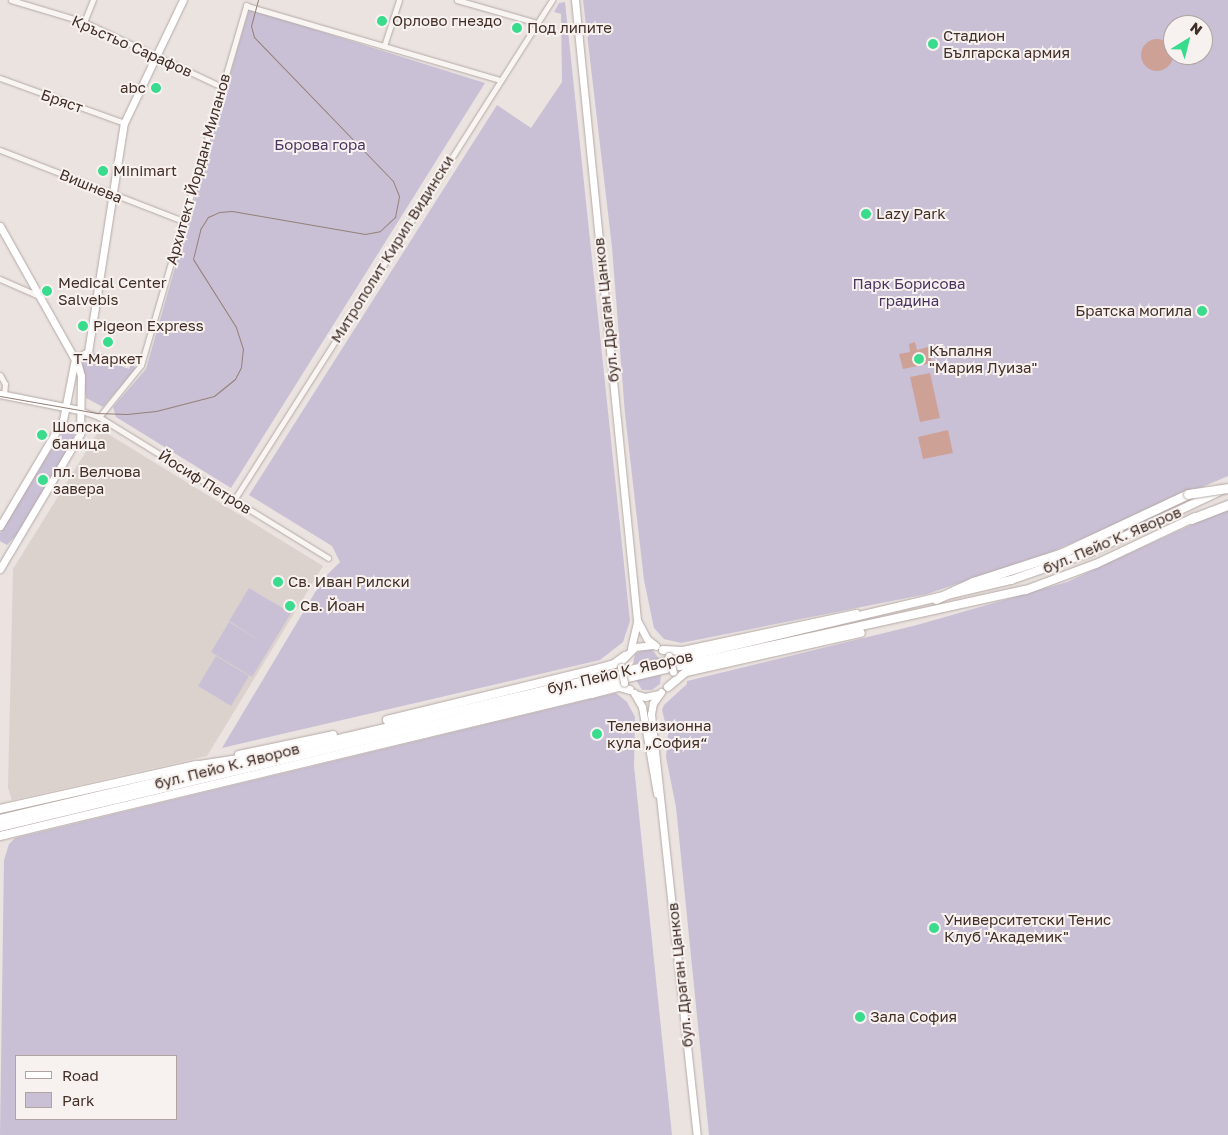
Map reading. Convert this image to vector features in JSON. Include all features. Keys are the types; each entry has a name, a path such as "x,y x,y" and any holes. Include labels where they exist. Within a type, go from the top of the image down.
{"highway":[{"path":"936,599 973,582 1062,553 1188,494 1228,488"},
{"path":"1191,519 1228,505"}],"main road":[{"name":"бул. Пейо К. Яворов","path":"0,827 400,722 890,611 1053,567 1137,532 1228,488"},
{"name":"бул. Пейо К. Яворов","path":"0,819 98,801 294,759 614,682 1026,590 1059,580 1228,500"},
{"path":"660,648 683,651 870,611 890,611"},
{"path":"668,686 686,672 823,643 892,621"},
{"path":"193,766 292,751 447,703 601,668 626,654"},
{"path":"0,836 618,688 632,692"},
{"path":"0,809 355,730"},
{"path":"197,790 294,759 359,749"}],"street":[{"name":"Кръстьо Сарафов","path":"12,0 84,22 156,54 222,87"},
{"path":"84,22 93,0"},
{"path":"75,359 88,352 124,123 183,0"},
{"name":"Архитект Йордан Миланов","path":"99,417 141,365 246,5 250,7 252,0"},
{"path":"384,46 398,0"},
{"path":"457,0 536,23"},
{"name":"Митрополит Кирил Видински","path":"234,500 552,0"},
{"name":"бул. Драган Цанков","path":"574,0 637,620 634,642 626,654"},
{"path":"250,7 500,80"},
{"name":"Бряст","path":"0,78 124,123"},
{"name":"Вишнева","path":"0,150 183,222"},
{"path":"0,226 75,359 81,376 80,434 70,454 0,569"},
{"path":"0,280 39,296"},
{"path":"0,526 54,436 67,406 75,359"},
{"path":"0,375 5,384 2,395 67,406 79,410"},
{"name":"Йосиф Петров","path":"79,410 99,417 328,558"},
{"name":"бул. Драган Цанков","path":"637,620 647,639 660,648"},
{"path":"642,645 660,648 669,656 673,672 668,686 661,692 648,696 632,692 624,683 621,667 626,654 642,645"},
{"name":"бул. Драган Цанков","path":"632,692 642,708 649,764 662,814"},
{"name":"бул. Драган Цанков","path":"661,692 653,703 651,714 697,1135"}],"shaded area":[{"path":"1157,39 1163,40 1163,65 1170,65 1163,70 1157,71 1145,67 1141,55 1145,43"},
{"path":"915,342 917,350 928,347 932,363 903,369 899,354 910,352 909,344"},
{"path":"930,373 940,418 920,422 910,377"},
{"path":"100,429 323,566 207,756 12,800 8,788 13,569"},
{"path":"948,430 953,453 923,459 918,437"}],"green space":[{"name":"Парк Борисова градина","path":"583,0 1228,0 1228,476 1051,552 927,594 681,643 664,639 654,628 644,580 625,414 612,247"},
{"path":"565,2 630,621 623,642 600,660 222,748 323,579 340,562 332,546 249,495 497,105 531,128 562,82 561,14 554,12 559,3"},
{"name":"Борова гора","path":"249,9 485,83 231,488 116,417 113,407 146,369"},
{"path":"99,353 110,356 108,361 129,369 131,364 136,368 103,407 86,398 81,363 92,354"},
{"path":"67,424 76,425 72,445 20,531 7,545 0,541 0,533"},
{"path":"1193,498 1080,553 1012,573 1078,549"},
{"path":"1228,508 1228,1135 709,1135 676,807 666,757 668,734 662,710 664,705 687,684 687,681 917,625 1067,582"},
{"path":"249,588 291,613 252,677 211,652 229,622 269,646 229,621"},
{"path":"647,648 652,649 659,659 633,664 635,654"},
{"path":"216,656 249,676 231,706 198,686"},
{"path":"661,675 660,684 652,690 642,690 636,680"},
{"path":"616,693 627,702 635,717 634,766 672,1135 0,1135 4,860 9,844 15,838"}],"tram line":[{"path":"0,396 96,413 127,414 156,411 214,396 235,379 241,367 243,349 236,327 193,259 201,228 208,217 219,212 232,211 365,234 380,231 395,217 399,196 393,181 254,37 251,26 258,0"}],"place":[{"name":"Орлово гнездо","path":"382,21"},
{"name":"Под липите","path":"517,28"},
{"name":"Стадион Българска армия","path":"933,44"},
{"name":"abc","path":"156,88"},
{"name":"Minimart","path":"103,171"},
{"name":"Lazy Park","path":"866,214"},
{"name":"Medical Center Salvebis","path":"47,291"},
{"name":"Братска могила","path":"1202,311"},
{"name":"Pigeon Express","path":"83,326"},
{"name":"Т-Маркет","path":"108,342"},
{"name":"Къпалня \"Мария Луиза\"","path":"919,359"},
{"name":"Шопска баница","path":"42,435"},
{"name":"пл. Велчова завера","path":"43,480"},
{"name":"Св. Иван Рилски","path":"278,582"},
{"name":"Св. Йоан","path":"290,606"},
{"name":"Телевизионна кула „София“","path":"597,734"},
{"name":"Университетски Тенис Клуб \"Академик\"","path":"934,928"},
{"name":"Зала София","path":"860,1017"}]}
